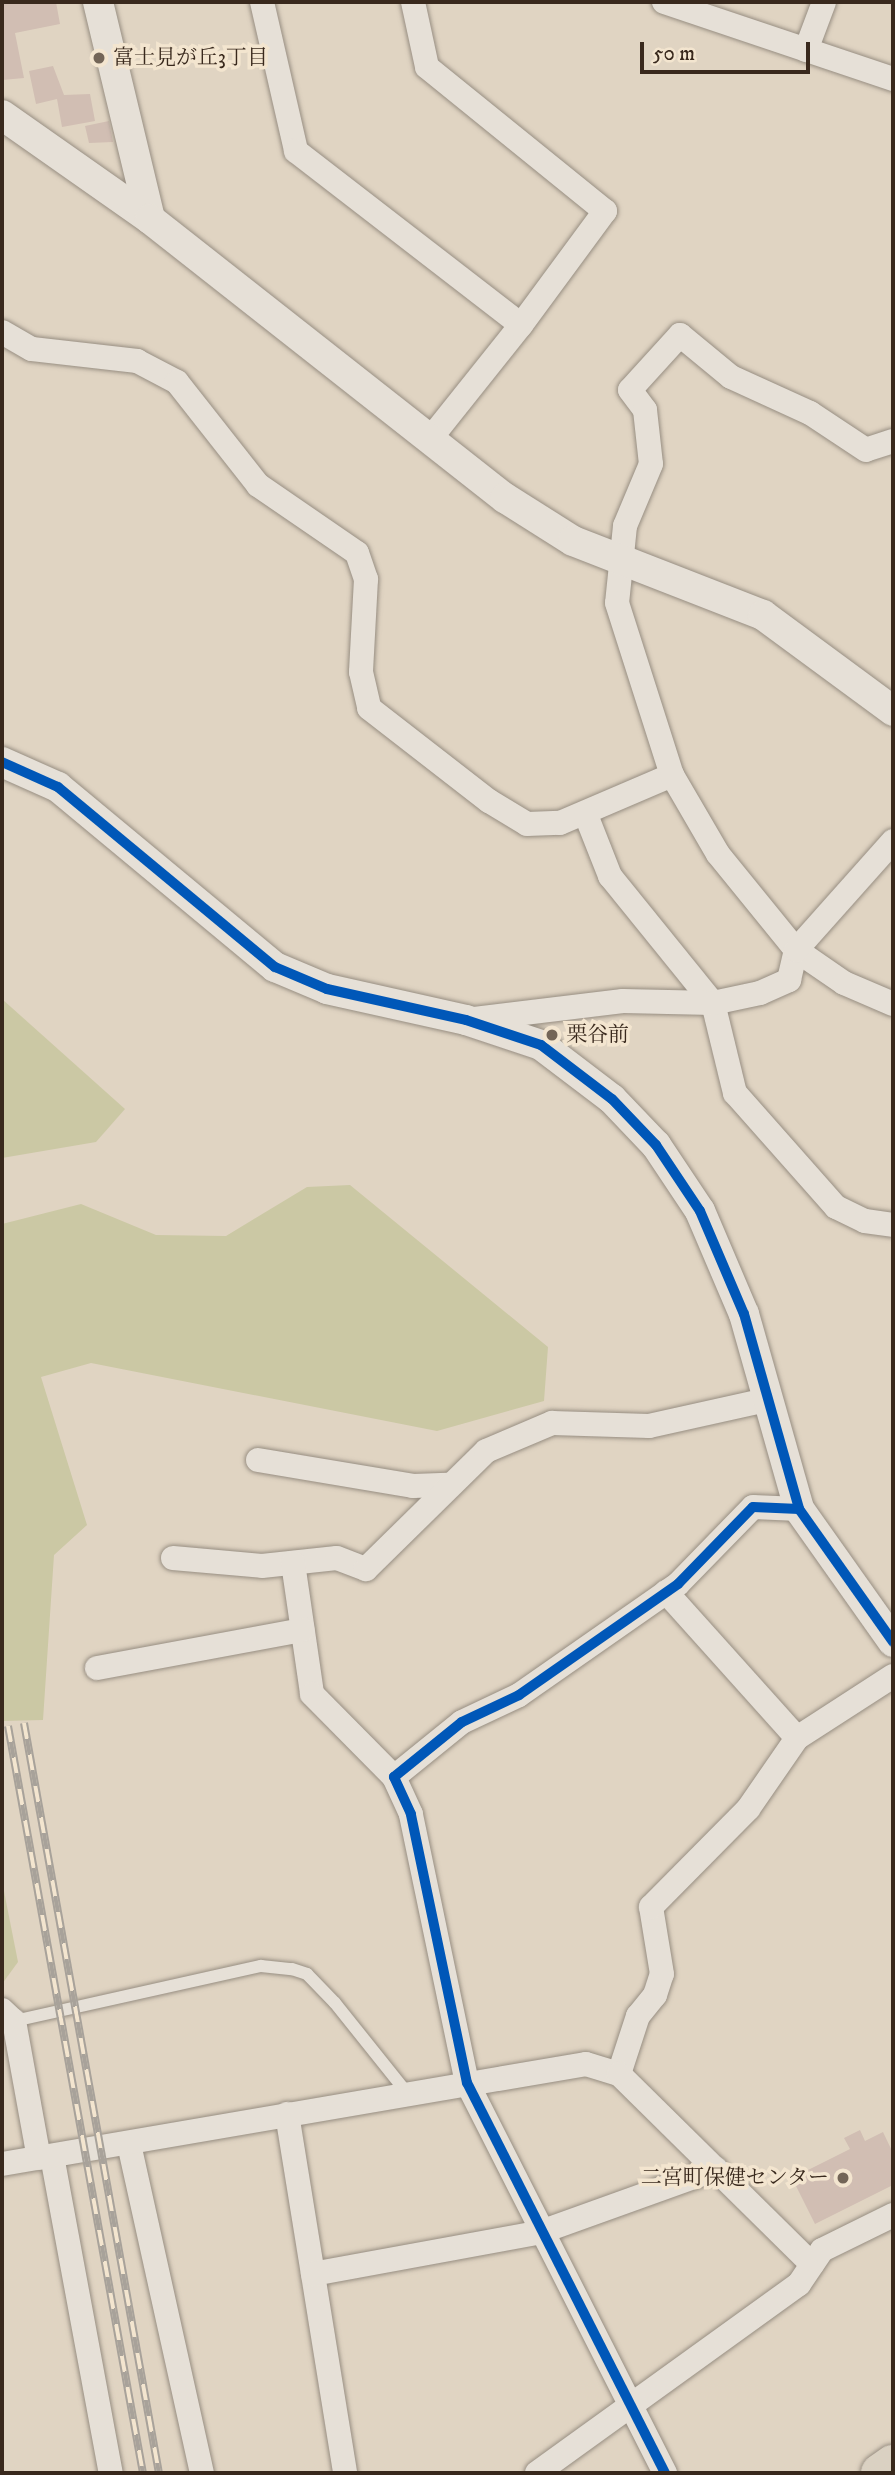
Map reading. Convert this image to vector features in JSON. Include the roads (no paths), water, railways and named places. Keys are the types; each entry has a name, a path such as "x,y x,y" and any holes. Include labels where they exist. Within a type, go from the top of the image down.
{"main road":[{"path":"880,2473 893,2464"}],"street":[{"path":"98,2 150,219"},
{"path":"262,2 296,151 521,325"},
{"path":"413,2 427,67 606,211 521,325 429,439"},
{"path":"664,2 710,9 806,50 893,79"},
{"path":"806,50 824,2"},
{"path":"2,115 150,219 429,439 573,541 763,615 893,711"},
{"path":"2,332 32,349 137,361 177,382 258,485 357,553 366,579 361,672 369,708 527,824 586,816 672,775"},
{"path":"893,441 866,450 810,413 731,377 680,335 630,390 645,410 651,464 625,526 617,603 672,775 718,854 796,950 844,983 893,1004"},
{"path":"2,762 58,787 275,967 369,1002 466,1020 541,1045 612,1099 656,1145 724,1261 799,1509 893,1642"},
{"path":"586,816 610,876 713,1003 735,1093 836,1207 865,1221 893,1225"},
{"path":"466,1020 623,1001 713,1003 789,980 796,950 893,841"},
{"path":"173,1558 293,1563 337,1558 366,1569 448,1485 486,1451 552,1423 649,1426 766,1400"},
{"path":"258,1460 413,1486 448,1485"},
{"path":"394,1777 462,1722 519,1695 666,1592 752,1507 799,1509"},
{"path":"293,1563 312,1694 394,1777 411,1814 467,2083 541,2232 632,2404 664,2473"},
{"path":"666,1592 797,1738"},
{"path":"97,1668 303,1630"},
{"path":"620,2074 638,2016 656,1995 662,1974 651,1907 748,1809 797,1738 893,1676"},
{"path":"8,2015 45,2157 111,2473"},
{"path":"2,2164 586,2064 620,2074 813,2264"},
{"path":"287,2114 345,2473"},
{"path":"129,2144 202,2473"},
{"path":"313,2274 541,2232 716,2169"},
{"path":"537,2473 799,2284 822,2250 893,2215"}],"lane":[{"path":"8,2015 261,1966 292,1969 307,1975 335,2003 407,2093"}],"railway":[{"path":"24,1723 159,2473"},
{"path":"8,1726 143,2473"}],"place":[{"name":"富士見が丘3丁目","path":"99,58"},
{"name":"栗谷前","path":"552,1035"},
{"name":"二宮町保健センター","path":"843,2178"}]}
